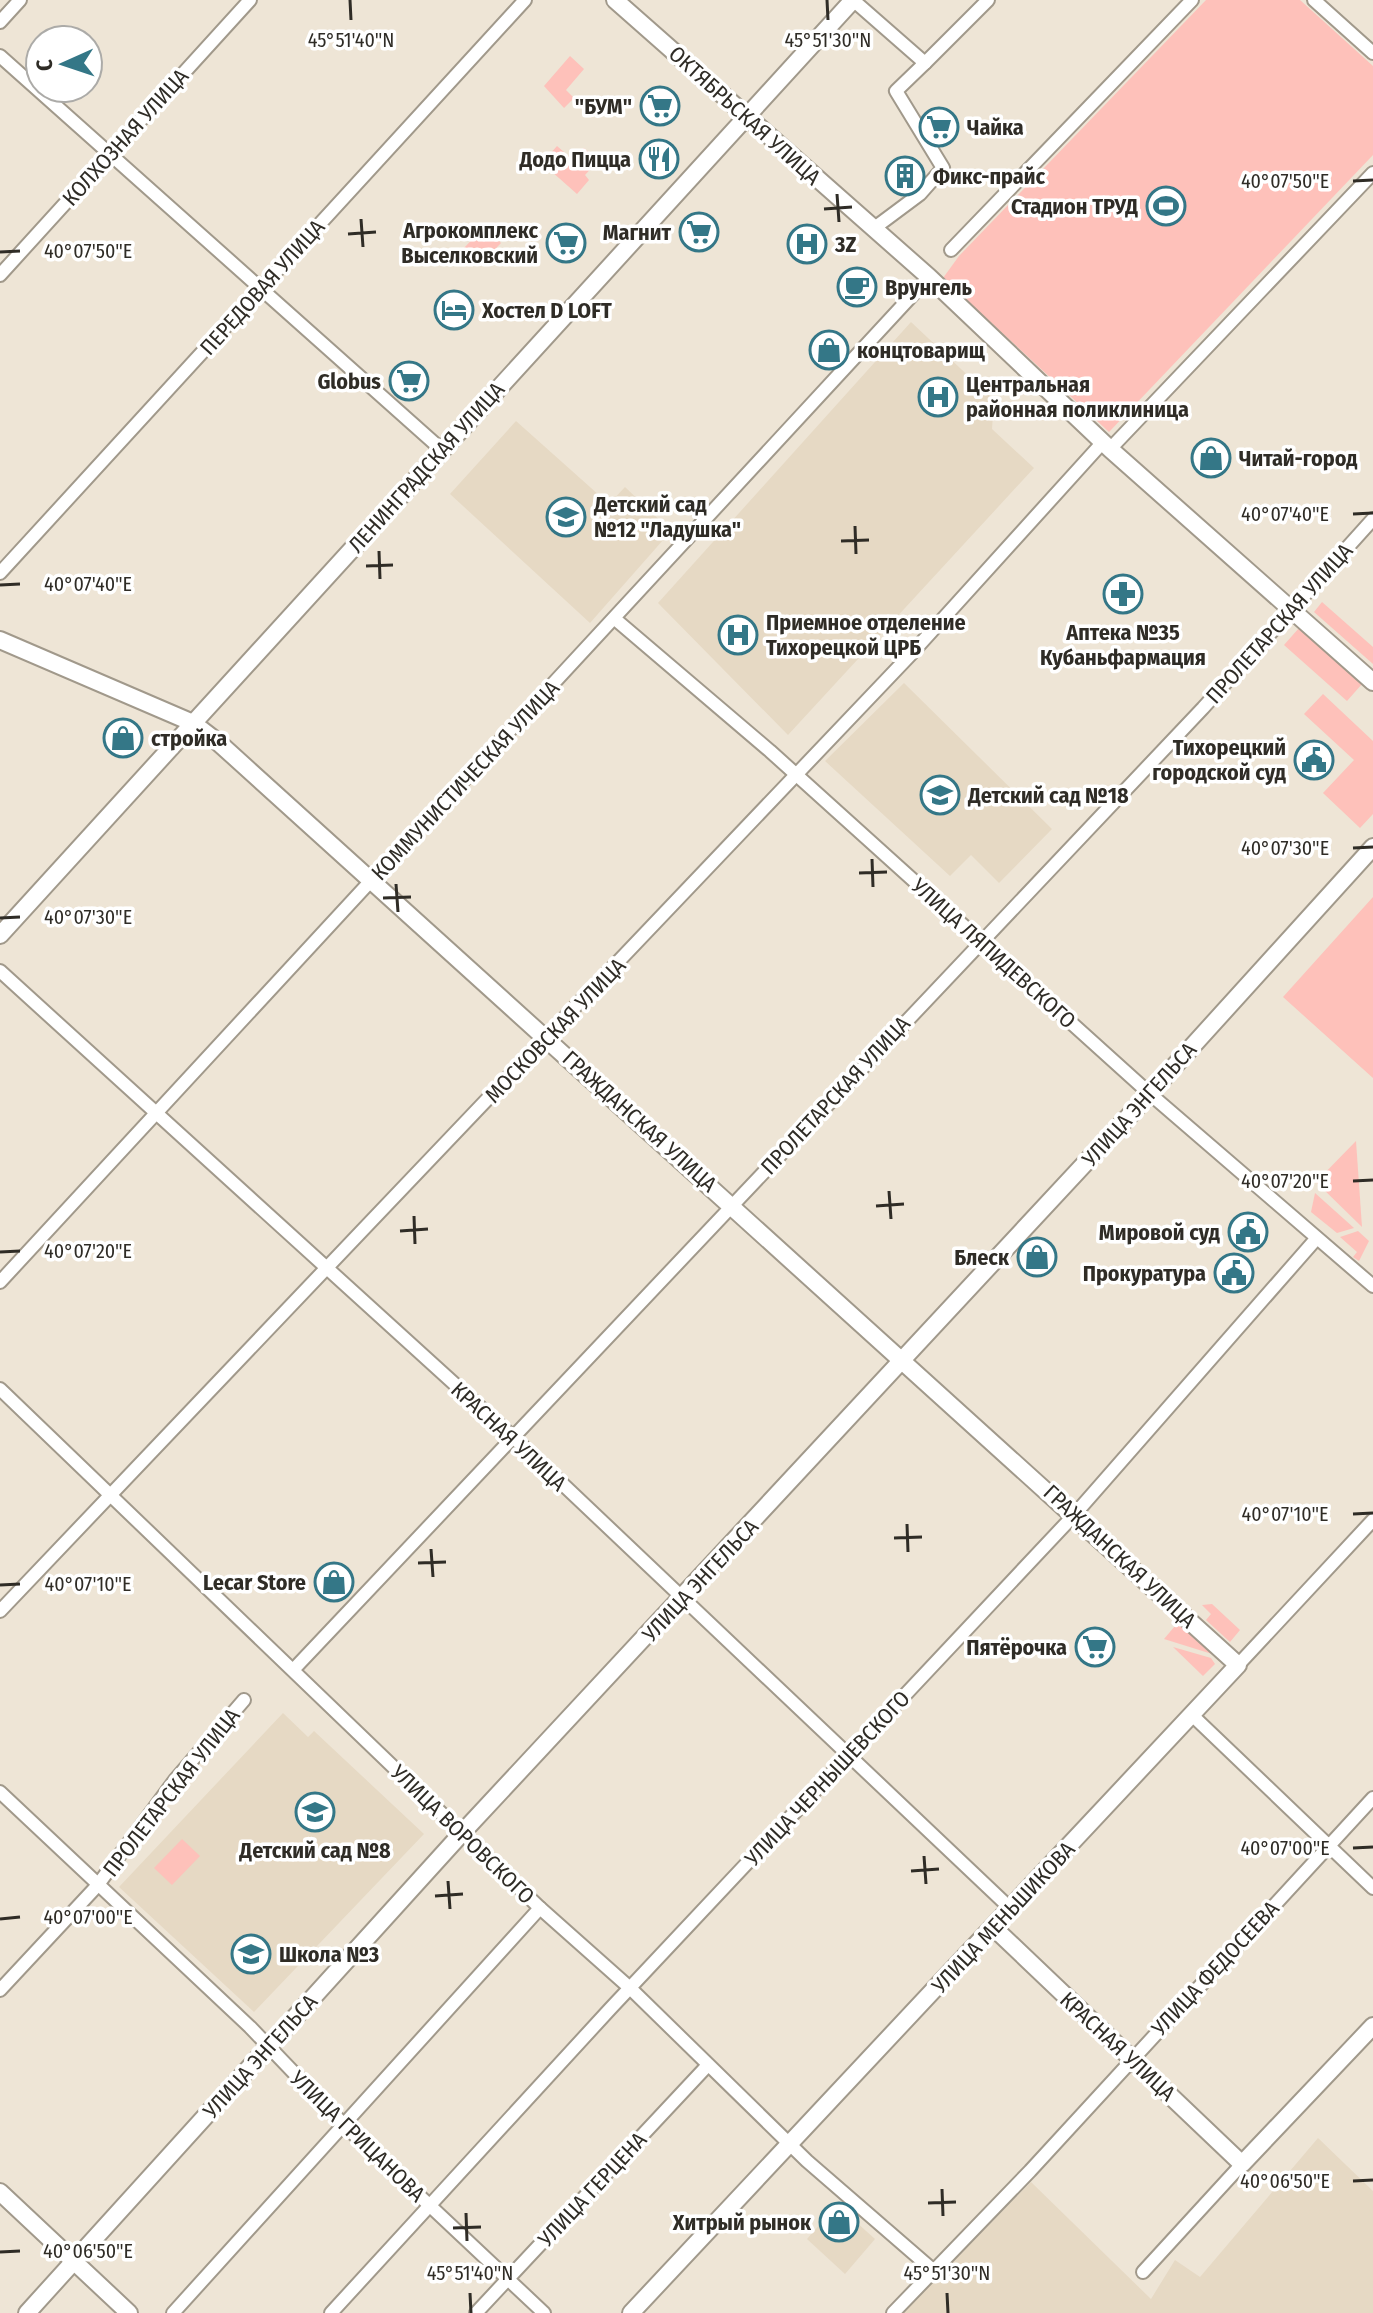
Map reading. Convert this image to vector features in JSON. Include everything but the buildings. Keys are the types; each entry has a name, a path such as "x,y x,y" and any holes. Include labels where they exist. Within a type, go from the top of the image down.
{"main road":[{"name":"ОКТЯБРЬСКАЯ УЛИЦА","path":"615,0 929,277 1106,445 1373,682"},
{"name":"ЛЕНИНГРАДСКАЯ УЛИЦА","path":"0,935 853,0"},
{"name":"ГРАЖДАНСКАЯ УЛИЦА","path":"0,640 193,723 372,878 1238,1665"},
{"name":"УЛИЦА ЭНГЕЛЬСА","path":"27,2313 462,1833 681,1600 1373,847"},
{"name":"УЛИЦА МЕНЬШИКОВА","path":"631,2313 1238,1665"},
{"name":"КРАСНАЯ УЛИЦА","path":"993,1927 1242,2164"},
{"path":"1242,2164 1373,2026"},
{"path":"0,2192 129,2313"}],"street":[{"path":"0,22 20,0"},
{"name":"КОЛХОЗНАЯ УЛИЦА","path":"0,275 250,0"},
{"name":"ПЕРЕДОВАЯ УЛИЦА","path":"0,573 525,0"},
{"path":"853,0 925,63"},
{"path":"873,229 920,194 943,168 896,91 988,0"},
{"path":"951,250 1192,0"},
{"path":"1314,0 1373,53"},
{"path":"0,56 442,450"},
{"name":"МОСКОВСКАЯ УЛИЦА","path":"0,1611 324,1268 548,1039 1106,445 1373,173"},
{"name":"КОММУНИСТИЧЕСКАЯ УЛИЦА","path":"0,1282 929,277"},
{"name":"ПРОЛЕТАРСКАЯ УЛИЦА","path":"294,1669 981,942 1373,519"},
{"name":"УЛИЦА ЛЯПИДЕВСКОГО","path":"615,619 795,775 1149,1093 1373,1286"},
{"name":"КРАСНАЯ УЛИЦА","path":"0,971 514,1438 681,1600 850,1754 1010,1908"},
{"name":"УЛИЦА ЧЕРНЫШЕВСКОГО","path":"331,2313 630,1988 1075,1514 1316,1239"},
{"name":"УЛИЦА ВОРОВСКОГО","path":"0,1389 540,1908 630,1988 790,2143 934,2271"},
{"name":"УЛИЦА МЕНЬШИКОВА","path":"1238,1665 1373,1520"},
{"name":"ПРОЛЕТАРСКАЯ УЛИЦА","path":"0,1990 97,1886 175,1780 244,1700"},
{"path":"1193,1716 1373,1888"},
{"name":"УЛИЦА ГРИЦАНОВА","path":"0,1792 267,2046 344,2125 544,2313"},
{"name":"УЛИЦА ФЕДОСЕЕВА","path":"893,2313 1373,1798"},
{"path":"173,2313 540,1908"},
{"name":"УЛИЦА ГЕРЦЕНА","path":"476,2313 708,2065"},
{"path":"1143,2272 1242,2164"}],"shaded area":[{"name":"Стадион ТРУД","path":"1206,0 1300,0 1373,66 1373,155 1109,432 943,278 959,256"},
{"path":"570,56 584,69 566,90 574,98 564,108 544,86"},
{"path":"557,146 573,160 584,148 598,161 585,175 589,180 577,194 542,163"},
{"path":"484,227 501,243 481,264 464,248"},
{"path":"911,322 994,400 992,429 1034,468 788,735 658,603"},
{"name":"Детский сад №12 \"Ладушка\"","path":"516,421 609,504 625,487 671,531 590,623 450,494"},
{"path":"1322,602 1373,647 1373,664 1314,612"},
{"path":"1299,628 1362,684 1347,701 1284,645"},
{"name":"Детский сад №18","path":"904,683 1052,829 999,883 971,855 950,876 825,761"},
{"path":"1323,694 1373,741 1373,814 1360,828 1323,793 1354,760 1304,714"},
{"path":"1373,897 1373,1078 1283,997"},
{"path":"1356,1141 1362,1227 1316,1182"},
{"path":"1315,1193 1354,1228 1337,1233 1311,1212"},
{"path":"1358,1231 1369,1241 1359,1261 1353,1257 1357,1252 1340,1237"},
{"path":"1212,1604 1240,1630 1230,1642 1206,1620 1211,1614 1202,1605"},
{"path":"1184,1624 1212,1654 1164,1639 1175,1626"},
{"path":"1173,1647 1211,1658 1215,1664 1203,1676"},
{"path":"283,1713 308,1737 314,1731 424,1834 254,2012 119,1887"},
{"path":"182,1839 200,1856 172,1885 154,1868"},
{"path":"1318,2138 1373,2191 1373,2313 903,2313 1031,2182 1151,2299 1175,2260 1200,2277"},
{"name":"Хитрый рынок","path":"837,2205 875,2239 845,2274 807,2239"}],"place":[{"name":"\"БУМ\"","path":"660,106"},
{"name":"Чайка","path":"939,127"},
{"name":"Додо Пицца","path":"659,159"},
{"name":"Фикс-прайс","path":"905,176"},
{"name":"Стадион ТРУД","path":"1166,206"},
{"name":"Магнит","path":"699,232"},
{"name":"Агрокомплекс Выселковский","path":"566,243"},
{"name":"3Z","path":"807,244"},
{"name":"Врунгель","path":"857,287"},
{"name":"Хостел D LOFT","path":"454,310"},
{"name":"концтоварищ","path":"829,350"},
{"name":"Globus","path":"409,381"},
{"name":"Центральная районная поликлиница","path":"938,397"},
{"name":"Читай-город","path":"1211,458"},
{"name":"Детский сад №12 \"Ладушка\"","path":"566,517"},
{"name":"Аптека №35 Кубаньфармация","path":"1123,594"},
{"name":"Приемное отделение Тихорецкой ЦРБ","path":"738,635"},
{"name":"стройка","path":"123,738"},
{"name":"Тихорецкий городской суд","path":"1314,760"},
{"name":"Детский сад №18","path":"940,795"},
{"name":"Мировой суд","path":"1248,1232"},
{"name":"Блеск","path":"1037,1257"},
{"name":"Прокуратура","path":"1234,1273"},
{"name":"Lecar Store","path":"334,1582"},
{"name":"Пятёрочка","path":"1095,1647"},
{"name":"Детский сад №8","path":"315,1812"},
{"name":"Школа №3","path":"251,1954"},
{"name":"Хитрый рынок","path":"839,2222"}]}
